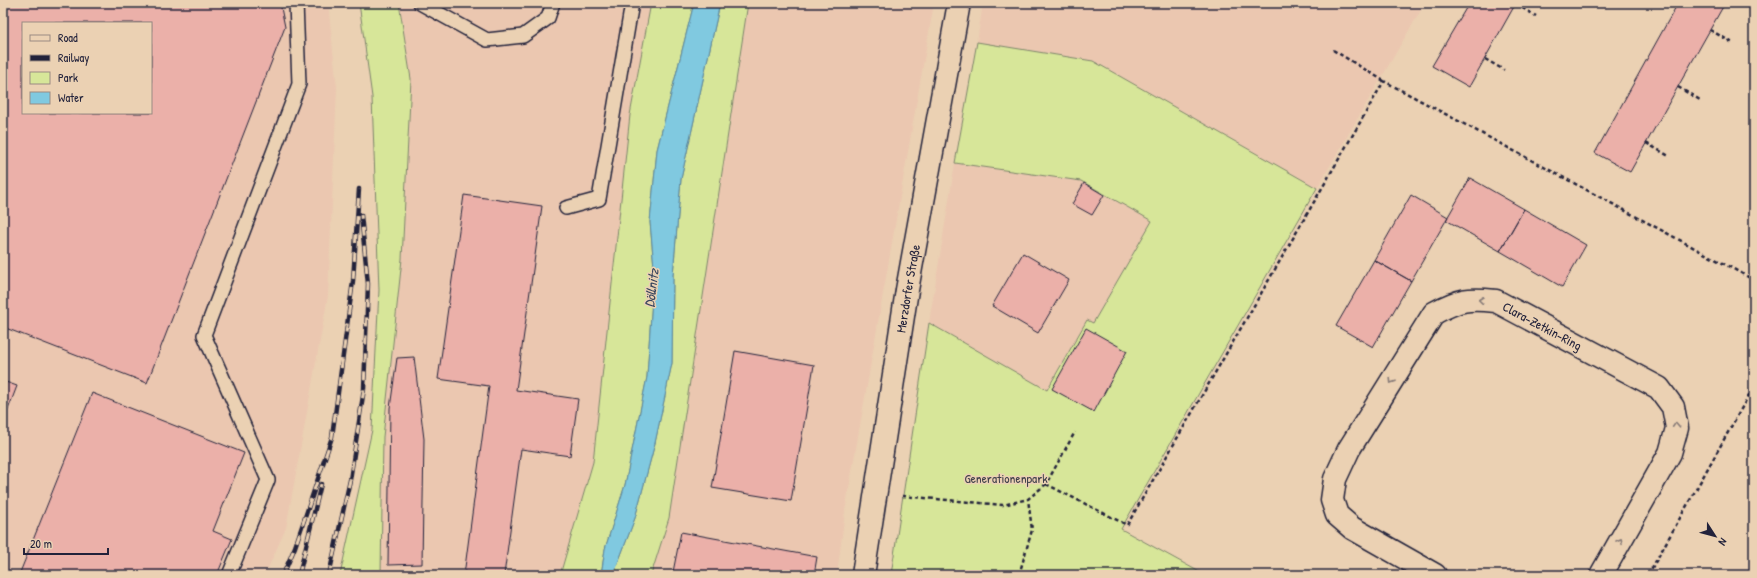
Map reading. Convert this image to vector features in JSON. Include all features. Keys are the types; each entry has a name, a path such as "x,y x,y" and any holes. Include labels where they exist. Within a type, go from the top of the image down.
{"street":[{"name":"Merzdorfer Straße","path":"863,575 907,290 959,3"},
{"name":"Clara-Zetkin-Ring","path":"1435,575 1352,528 1337,515 1332,500 1335,478 1349,449 1434,313 1452,303 1473,299 1496,301 1659,388 1673,406 1677,428 1670,453 1601,575"}],"lane":[{"path":"229,575 268,480 204,335 299,84 296,3"},
{"path":"420,3 487,40 523,36 548,18 553,3"},
{"path":"566,208 599,199 632,3"}],"path":[{"path":"1516,4 1536,16"},
{"path":"1710,30 1733,43"},
{"path":"1333,50 1384,81 1754,280"},
{"path":"1485,59 1504,70"},
{"path":"1046,484 1127,525 1384,81"},
{"path":"1678,87 1700,100"},
{"path":"1646,143 1669,156"},
{"path":"1648,575 1754,386"},
{"path":"876,493 1003,505 1028,499 1046,484 1075,432"},
{"path":"1019,575 1032,530 1028,499"}],"shaded area":[{"path":"3,3 328,3 337,88 328,296 286,528 265,575 3,575"},
{"path":"399,3 651,3 630,115 593,462 560,575 381,575 383,437 402,259 411,79"},
{"path":"748,3 934,3 845,511 837,575 651,575 669,518"},
{"path":"983,3 1425,3 1317,188 1093,61 977,42"},
{"path":"955,163 1081,181 1153,221 1093,324 1087,321 1047,391 929,323"}],"green space":[{"path":"359,3 399,3 411,79 402,259 383,437 381,575 340,575 372,430 379,290 372,97"},
{"path":"651,3 694,3 657,150 650,222 654,267 647,377 625,485 605,549 601,575 560,575 593,462 630,115"},
{"path":"720,3 748,3 669,518 651,575 615,575 616,568 635,518 655,443 672,363 673,275 681,179"},
{"name":"Generationenpark","path":"977,42 1093,61 1317,188 1121,529 1205,575 891,575 929,323 1047,390 1087,320 1093,323 1152,221 1081,181 955,163"}],"water":[{"path":"694,3 720,3 681,179 673,275 672,363 655,443 635,518 616,568 615,575 601,575 605,549 625,485 647,377 654,267 650,222 657,150"}],"building":[{"path":"3,3 280,3 285,27 147,383 3,327"},
{"path":"1469,3 1516,3 1469,87 1432,66"},
{"path":"1678,3 1725,3 1630,172 1595,153"},
{"path":"1470,178 1524,209 1500,251 1446,220"},
{"path":"1084,183 1104,195 1092,215 1072,204"},
{"path":"464,195 542,206 516,390 578,399 570,456 521,449 504,575 464,575 489,386 438,379"},
{"path":"1411,195 1448,217 1411,281 1374,260"},
{"path":"1524,209 1586,245 1562,287 1500,251"},
{"path":"1023,253 1069,280 1038,333 992,306"},
{"path":"1374,260 1411,281 1373,347 1336,326"},
{"path":"1086,328 1127,351 1094,412 1052,389"},
{"path":"735,351 814,365 791,501 712,488"},
{"path":"414,357 424,439 422,564 388,565 390,408 397,358"},
{"path":"3,381 17,386 3,423"},
{"path":"92,393 244,453 213,531 232,539 217,575 19,575"},
{"path":"681,532 817,557 814,575 691,575 673,572"}],"railway":[{"path":"283,575 295,547 332,437 353,281 359,189"},
{"path":"329,575 350,480 364,389 368,284 361,215"},
{"path":"299,575 321,484"}],"water label":[{"name":"Döllnitz","path":"651,288"}]}
